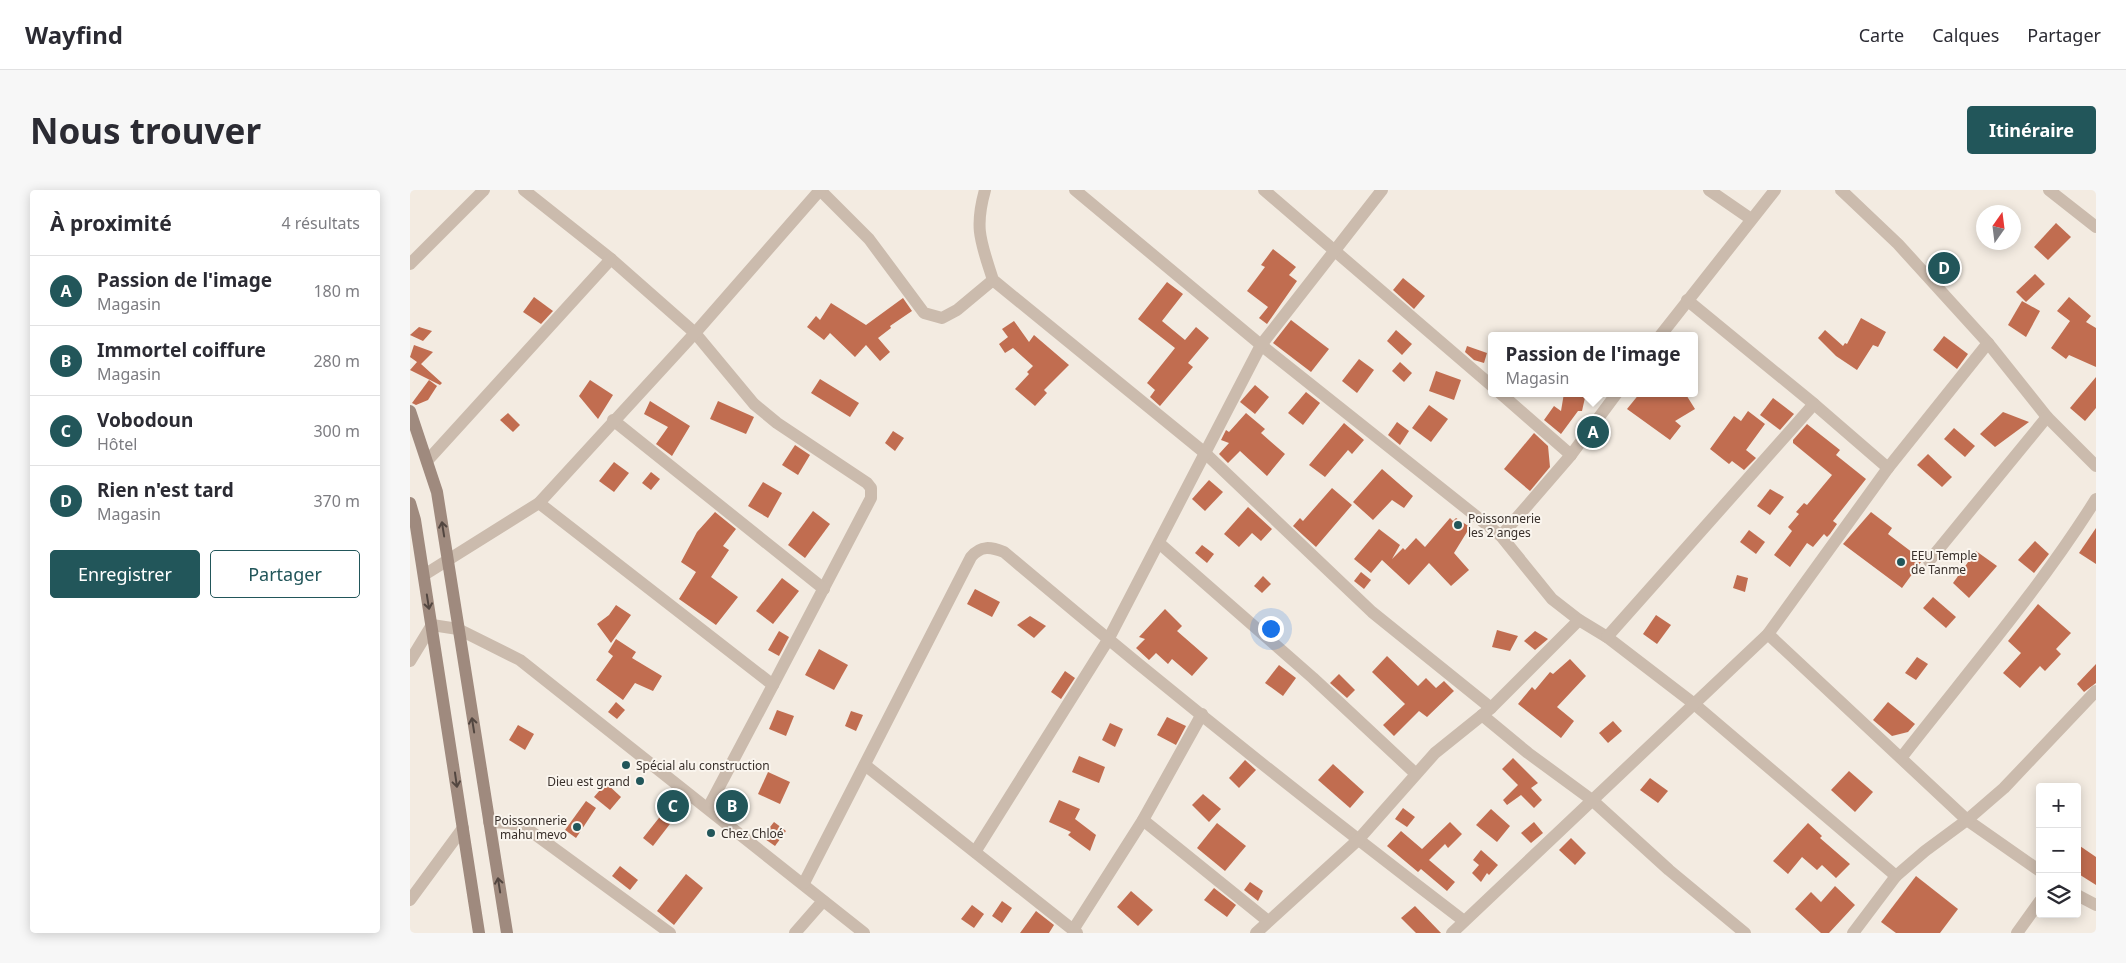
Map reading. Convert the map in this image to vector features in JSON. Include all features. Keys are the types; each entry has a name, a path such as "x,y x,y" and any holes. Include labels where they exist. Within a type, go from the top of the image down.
{"main road":[{"path":"410,411 437,492 507,933"},
{"path":"410,502 424,575 479,933"}],"street":[{"path":"410,264 484,190"},
{"path":"524,190 612,259 695,333 754,404 778,423 867,483 870,488 871,498 708,808"},
{"path":"424,575 448,562 539,503 695,333 820,190 869,238 924,313 942,318 958,310 993,280"},
{"path":"985,190 978,215 980,239 993,280 1205,453 1372,612 1487,712 1528,753 1592,800 1669,870 1745,933"},
{"path":"1074,190 1501,536 1552,599 1579,620 1607,637 1693,703 1896,876"},
{"path":"1264,190 1488,383"},
{"path":"975,852 1108,640 1262,344 1382,190"},
{"path":"1708,190 1752,219"},
{"path":"1663,332 1775,190"},
{"path":"1841,190 1898,244 1988,344 2047,417 2096,466"},
{"path":"2049,190 2096,227"},
{"path":"426,461 612,259"},
{"path":"1687,300 1814,404 1888,468"},
{"path":"1452,933 1768,634 1888,468 1988,344"},
{"path":"1505,397 1571,455"},
{"path":"1501,536 1571,455 1614,397"},
{"path":"1607,637 1814,404"},
{"path":"1929,561 2047,417"},
{"path":"614,420 824,589"},
{"path":"1901,758 2075,533 2096,499"},
{"path":"539,503 773,685"},
{"path":"1159,543 1313,678 1416,774"},
{"path":"804,883 971,556 976,550 984,547 1004,552 1108,640 1358,840 1464,921"},
{"path":"1256,933 1358,840 1416,774 1449,740 1487,712 1579,620"},
{"path":"410,661 432,625 458,629 520,660 804,883 823,901 864,933"},
{"path":"1768,634 1967,820 2036,868"},
{"path":"1853,933 1896,876 1924,851 1967,820 2004,788 2096,691"},
{"path":"865,765 1075,932 1143,820 1202,714"},
{"path":"1143,820 1268,922"},
{"path":"489,822 510,823 529,830 670,933"},
{"path":"410,900 464,828"},
{"path":"2081,897 2096,906"},
{"path":"795,933 823,901"},
{"path":"2017,933 2036,907"}],"building":[{"path":"2056,223 2071,237 2048,260 2034,247"},
{"path":"1273,249 1296,267 1289,275 1297,281 1267,324 1259,318 1268,307 1247,291 1265,267 1261,265"},
{"path":"2035,274 2045,284 2026,302 2016,292"},
{"path":"1403,278 1425,296 1414,309 1393,290"},
{"path":"1167,282 1183,294 1162,321 1185,340 1196,327 1209,338 1188,363 1193,367 1160,406 1150,397 1155,390 1147,383 1175,348 1138,319"},
{"path":"534,297 553,311 541,324 523,312"},
{"path":"2069,297 2091,316 2086,322 2096,328 2096,367 2069,355 2066,359 2051,348 2070,321 2057,311"},
{"path":"903,298 912,311 890,326 891,328 878,338 890,352 880,361 866,345 855,357 830,333 824,340 807,327 816,316 820,320 831,303 866,325"},
{"path":"2022,301 2040,311 2026,337 2008,325"},
{"path":"1861,318 1886,332 1878,347 1873,345 1857,370 1836,356 1818,338 1825,330 1843,346 1845,343 1847,344"},
{"path":"1291,320 1329,349 1311,372 1273,343"},
{"path":"1014,321 1029,342 1034,335 1069,365 1044,390 1047,393 1035,406 1015,389 1029,374 1027,372 1033,366 1013,348 1005,353 999,344 1008,337 1002,329"},
{"path":"419,327 432,331 423,341 410,335"},
{"path":"1396,330 1412,344 1402,355 1387,341"},
{"path":"1944,336 1968,354 1957,369 1933,350"},
{"path":"414,345 433,352 421,364 442,383 440,385 410,370 417,362 410,357"},
{"path":"1467,346 1487,353 1484,363 1474,360 1465,352"},
{"path":"1359,359 1374,370 1357,393 1342,381"},
{"path":"1400,362 1412,373 1404,382 1392,371"},
{"path":"1436,371 1461,380 1454,400 1429,391"},
{"path":"2096,377 2096,408 2085,421 2070,408"},
{"path":"820,379 859,403 850,417 811,393"},
{"path":"429,380 437,386 428,400 416,405 412,403"},
{"path":"590,380 613,395 598,419 579,396"},
{"path":"1255,385 1269,397 1255,414 1240,402"},
{"path":"1306,392 1320,403 1303,425 1288,413"},
{"path":"1563,397 1585,397 1582,411 1578,411 1561,434 1544,420 1554,406 1561,411"},
{"path":"1637,397 1688,397 1695,409 1675,421 1681,426 1670,440 1627,409"},
{"path":"1773,398 1794,414 1780,430 1760,415"},
{"path":"650,401 690,426 672,456 656,444 668,427 644,414"},
{"path":"718,401 754,417 746,434 710,419"},
{"path":"1429,405 1448,419 1431,442 1412,428"},
{"path":"1748,411 1765,424 1746,450 1756,458 1744,470 1732,461 1729,464 1710,449 1734,416 1741,421"},
{"path":"2003,412 2029,422 1995,447 1980,434"},
{"path":"508,413 520,425 513,432 500,420"},
{"path":"1246,413 1265,429 1261,433 1285,454 1267,476 1240,451 1228,463 1219,454 1229,443 1221,440 1226,430 1229,432"},
{"path":"1397,422 1409,431 1400,445 1388,435"},
{"path":"1344,423 1364,440 1352,454 1348,450 1325,477 1309,465"},
{"path":"1807,424 1840,450 1836,455 1866,479 1833,521 1837,524 1830,534 1827,537 1824,534 1813,547 1807,543 1790,567 1774,555 1792,531 1788,527 1799,514 1796,512 1804,503 1807,505 1832,475 1793,443 1793,440"},
{"path":"1954,428 1975,446 1965,457 1944,439"},
{"path":"893,431 904,438 895,451 885,443"},
{"path":"1534,433 1548,446 1550,467 1530,491 1504,469"},
{"path":"795,445 810,455 798,475 782,465"},
{"path":"1928,454 1952,477 1942,487 1917,465"},
{"path":"614,462 629,473 614,492 599,481"},
{"path":"1382,469 1413,496 1404,508 1392,500 1373,520 1353,502"},
{"path":"651,472 660,479 651,490 642,483"},
{"path":"1209,480 1223,492 1205,511 1192,499"},
{"path":"763,482 782,493 768,518 748,506"},
{"path":"1332,488 1352,505 1316,547 1293,526 1300,518 1303,521"},
{"path":"1770,489 1784,497 1770,515 1757,506"},
{"path":"1248,507 1272,529 1261,541 1252,533 1239,547 1224,534"},
{"path":"813,511 830,524 805,558 788,545"},
{"path":"715,512 736,529 723,546 729,550 711,577 738,597 716,625 679,599 696,572 681,562 697,532"},
{"path":"1871,512 1892,528 1888,534 1921,559 1921,562 1902,588 1843,544"},
{"path":"1450,518 1453,521 1456,518 1470,527 1454,553 1469,570 1451,586 1429,563 1409,585 1382,560 1371,573 1354,559 1379,529 1400,545 1392,559 1403,548 1405,550 1416,538 1425,547"},
{"path":"2096,528 2096,564 2079,553"},
{"path":"1749,530 1765,542 1756,554 1740,542"},
{"path":"2035,541 2049,554 2034,573 2018,560"},
{"path":"1202,545 1214,554 1207,563 1195,553"},
{"path":"1976,551 1997,566 1969,598 1953,583"},
{"path":"1361,572 1371,580 1364,589 1354,581"},
{"path":"1737,575 1748,578 1745,592 1733,588"},
{"path":"1263,576 1271,584 1262,593 1254,586"},
{"path":"782,578 799,591 773,624 756,611"},
{"path":"975,589 1000,602 992,617 967,604"},
{"path":"1933,597 1956,617 1946,628 1923,608"},
{"path":"2038,604 2071,633 2056,649 2061,654 2045,671 2040,666 2020,688 2003,673 2021,653 2008,641"},
{"path":"616,605 631,615 611,643 597,624 609,615"},
{"path":"1165,609 1182,626 1177,631 1208,658 1192,676 1172,659 1168,664 1156,653 1149,660 1136,648 1145,639 1139,637"},
{"path":"1656,615 1671,625 1657,644 1643,634"},
{"path":"1030,616 1046,626 1034,638 1017,625"},
{"path":"1497,630 1518,636 1510,651 1492,647"},
{"path":"779,631 789,637 779,656 768,650"},
{"path":"1535,631 1548,639 1535,650 1524,641"},
{"path":"616,639 636,652 632,658 662,676 653,691 635,683 623,700 596,680 613,656 608,652"},
{"path":"819,649 848,665 834,690 805,675"},
{"path":"1387,656 1418,686 1426,678 1436,688 1444,681 1454,691 1427,717 1419,711 1394,736 1383,725 1405,704 1372,672"},
{"path":"1917,657 1928,664 1916,680 1905,673"},
{"path":"1570,659 1586,676 1557,707 1574,721 1561,738 1518,704 1532,687 1535,690 1550,672 1553,674"},
{"path":"2096,664 2096,683 2084,692 2077,684"},
{"path":"1279,665 1296,678 1283,696 1265,683"},
{"path":"1065,671 1075,678 1061,699 1051,692"},
{"path":"1339,674 1355,690 1347,698 1330,683"},
{"path":"616,702 625,710 617,719 608,712"},
{"path":"1888,702 1915,724 1908,732 1892,736 1873,720"},
{"path":"777,710 794,716 786,736 769,729"},
{"path":"851,711 863,715 856,731 845,726"},
{"path":"1167,717 1186,726 1176,745 1157,735"},
{"path":"1613,721 1622,731 1608,743 1599,733"},
{"path":"1110,723 1123,729 1115,747 1102,740"},
{"path":"518,725 534,734 525,750 509,740"},
{"path":"1079,756 1105,767 1099,783 1072,772"},
{"path":"1513,758 1538,783 1531,788 1542,800 1534,808 1521,795 1507,805 1503,800 1518,785 1502,769"},
{"path":"1245,760 1256,770 1239,788 1229,778"},
{"path":"1333,764 1364,792 1350,808 1318,780"},
{"path":"1849,771 1873,792 1855,812 1831,790"},
{"path":"768,772 790,782 780,804 758,794"},
{"path":"1650,778 1668,791 1658,803 1640,790"},
{"path":"606,783 621,797 610,810 594,797"},
{"path":"1203,794 1221,809 1209,822 1192,805"},
{"path":"674,799 683,807 653,846 643,838"},
{"path":"1059,800 1080,809 1075,819 1096,835 1090,851 1068,835 1071,832 1049,822"},
{"path":"586,801 596,808 576,838 565,830"},
{"path":"1403,808 1415,817 1407,827 1395,819"},
{"path":"1491,809 1510,826 1497,842 1476,825"},
{"path":"774,822 786,831 775,846 762,837"},
{"path":"1450,822 1462,834 1448,848 1445,844 1429,860 1455,882 1447,891 1421,869 1418,872 1387,846 1401,831 1422,849"},
{"path":"1534,822 1543,833 1531,843 1521,833"},
{"path":"1217,823 1246,846 1225,871 1197,848"},
{"path":"1808,823 1822,836 1820,838 1850,864 1836,878 1822,865 1817,870 1802,857 1788,874 1773,861"},
{"path":"1571,838 1586,853 1575,865 1559,850"},
{"path":"2081,847 2096,857 2096,885 2081,876"},
{"path":"1481,850 1498,865 1489,875 1487,873 1481,882 1472,873 1479,865 1473,860"},
{"path":"620,866 638,880 630,890 612,876"},
{"path":"686,874 703,888 674,925 657,911"},
{"path":"1916,876 1958,909 1940,933 1896,933 1881,922"},
{"path":"1250,882 1263,891 1258,901 1244,890"},
{"path":"1835,886 1855,905 1829,933 1821,933 1795,909 1811,892 1821,902"},
{"path":"1214,888 1236,905 1227,917 1204,900"},
{"path":"1131,891 1153,910 1138,926 1117,907"},
{"path":"1002,901 1012,908 1002,923 992,916"},
{"path":"972,905 984,914 974,928 961,919"},
{"path":"1415,906 1441,933 1416,933 1401,918"},
{"path":"1036,911 1054,925 1049,933 1020,933"}],"place":[{"name":"Rien n'est tard","path":"1944,268"},
{"name":"Passion de l'image","path":"1593,432"},
{"name":"Poissonnerie les 2 anges","path":"1458,525"},
{"name":"EEU Temple de Tanme","path":"1901,562"},
{"name":"Spécial alu construction","path":"626,765"},
{"name":"Dieu est grand","path":"640,781"},
{"name":"Vobodoun","path":"673,806"},
{"name":"Immortel coiffure","path":"732,806"},
{"name":"Poissonnerie mahu mevo","path":"577,827"},
{"name":"Chez Chloé","path":"711,833"}]}
